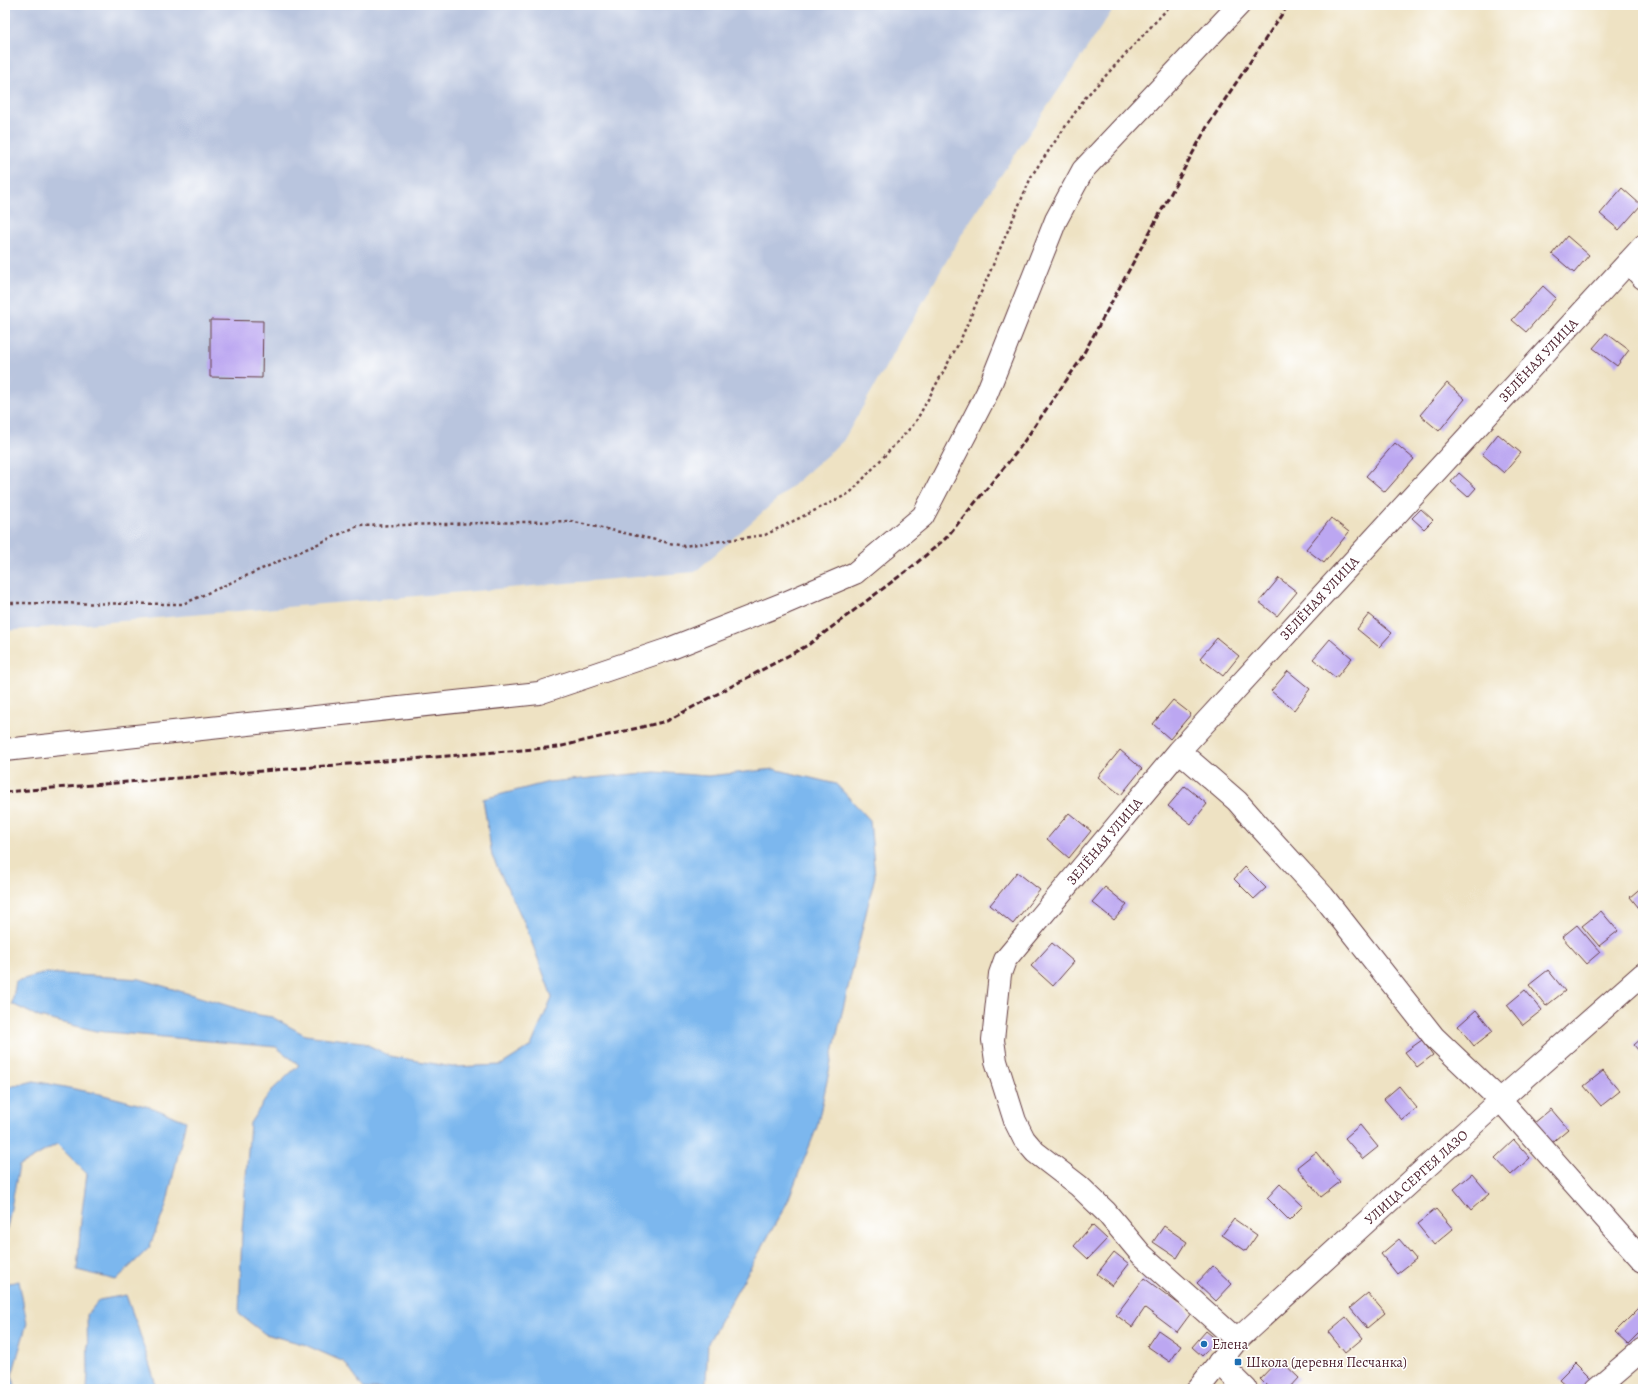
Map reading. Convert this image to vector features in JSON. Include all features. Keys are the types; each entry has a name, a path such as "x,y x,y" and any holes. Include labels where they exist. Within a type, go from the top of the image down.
{"street":[{"path":"5,750 539,693 669,649 785,603 855,573 923,516 988,393 1056,220 1083,170 1239,5"},
{"name":"ЗЕЛЁНАЯ УЛИЦА","path":"1237,1340 1141,1254 1106,1212 1079,1186 1035,1152 1024,1139 1015,1121 996,1061 993,1040 1000,974 1005,960 1179,751 1643,246"},
{"path":"1628,262 1643,278"},
{"path":"1179,751 1237,801 1323,896 1434,1037 1500,1100 1643,1261"},
{"name":"УЛИЦА СЕРГЕЯ ЛАЗО","path":"1198,1389 1237,1340 1500,1100 1643,974"},
{"path":"1596,1389 1643,1349"},
{"path":"1219,1362 1246,1389"}],"path":[{"path":"5,603 183,604 358,526 570,521 684,546 765,535 850,493 915,423 960,341 1032,175 1086,98 1171,5"}],"shaded area":[{"path":"5,5 1116,5 966,227 843,441 695,572 5,631"}],"water":[{"path":"774,769 836,784 870,820 875,876 840,1021 817,1127 787,1203 708,1343 705,1389 364,1389 344,1362 303,1344 265,1334 239,1314 242,1231 250,1123 271,1091 299,1065 276,1047 96,1031 39,1017 12,1004 16,981 46,973 140,979 259,1015 272,1017 305,1035 362,1042 390,1056 452,1067 501,1065 531,1046 552,997 525,924 492,856 483,799 549,782 655,772 708,776"},
{"path":"34,1081 100,1094 153,1108 186,1121 166,1206 149,1248 116,1280 77,1270 81,1219 87,1174 57,1144 19,1166 7,1229 5,1230 5,1088"},
{"path":"19,1281 27,1323 12,1375 16,1389 5,1389 5,1284"},
{"path":"126,1295 155,1382 154,1389 87,1389 87,1315 99,1300"}],"building":[{"path":"1622,188 1641,205 1619,230 1600,214"},
{"path":"1567,236 1589,255 1574,273 1552,254"},
{"path":"1543,286 1556,298 1526,332 1512,320"},
{"path":"210,320 263,321 262,378 210,377"},
{"path":"1606,333 1629,350 1617,366 1593,348"},
{"path":"1447,383 1465,399 1439,431 1420,415"},
{"path":"1498,434 1521,453 1504,473 1482,454"},
{"path":"1395,443 1414,459 1385,492 1366,476"},
{"path":"1459,473 1476,488 1468,497 1451,482"},
{"path":"1421,509 1433,520 1424,529 1412,518"},
{"path":"1331,518 1349,532 1324,563 1306,549"},
{"path":"1279,578 1297,592 1277,616 1259,602"},
{"path":"1369,614 1392,633 1379,647 1357,629"},
{"path":"1217,638 1239,656 1223,676 1200,658"},
{"path":"1330,639 1352,658 1336,678 1313,659"},
{"path":"1288,671 1310,689 1294,710 1271,691"},
{"path":"1173,700 1191,714 1170,739 1153,724"},
{"path":"1120,750 1142,769 1121,795 1098,777"},
{"path":"1185,786 1207,804 1191,824 1168,806"},
{"path":"1069,813 1091,831 1069,858 1047,839"},
{"path":"1245,867 1266,888 1254,899 1234,879"},
{"path":"1017,872 1040,890 1013,924 990,905"},
{"path":"1643,886 1643,913 1630,897"},
{"path":"1105,887 1127,905 1114,920 1092,902"},
{"path":"1601,911 1618,931 1599,946 1582,926"},
{"path":"1577,925 1600,952 1586,964 1562,937"},
{"path":"1052,943 1074,962 1053,986 1031,966"},
{"path":"1548,970 1565,991 1546,1006 1529,985"},
{"path":"1525,990 1542,1010 1523,1025 1507,1005"},
{"path":"1476,1010 1493,1031 1474,1046 1458,1026"},
{"path":"1643,1037 1643,1056 1634,1045"},
{"path":"1422,1040 1433,1055 1417,1067 1405,1052"},
{"path":"1603,1071 1620,1091 1601,1106 1584,1086"},
{"path":"1399,1086 1417,1108 1402,1120 1384,1099"},
{"path":"1551,1109 1568,1129 1549,1145 1533,1124"},
{"path":"1360,1125 1378,1147 1363,1159 1345,1138"},
{"path":"1514,1140 1530,1158 1511,1175 1495,1158"},
{"path":"1316,1152 1340,1182 1321,1197 1297,1167"},
{"path":"1472,1174 1489,1194 1471,1210 1454,1189"},
{"path":"1280,1184 1303,1206 1289,1220 1267,1198"},
{"path":"1436,1209 1453,1229 1434,1245 1417,1224"},
{"path":"1234,1219 1257,1235 1246,1251 1222,1235"},
{"path":"1092,1225 1107,1239 1088,1259 1074,1246"},
{"path":"1164,1226 1187,1242 1177,1258 1153,1242"},
{"path":"1399,1239 1416,1259 1397,1274 1381,1254"},
{"path":"1114,1252 1129,1264 1112,1286 1097,1274"},
{"path":"1213,1266 1232,1284 1216,1301 1197,1283"},
{"path":"1144,1278 1191,1313 1177,1332 1145,1308 1132,1327 1116,1315"},
{"path":"1368,1293 1385,1313 1367,1328 1350,1308"},
{"path":"1643,1304 1643,1329 1628,1344 1615,1332"},
{"path":"1346,1317 1363,1338 1345,1353 1328,1332"},
{"path":"1158,1330 1181,1346 1170,1362 1147,1346"},
{"name":"Елена","path":"1206,1331 1217,1340 1202,1356 1192,1347"},
{"path":"1279,1359 1299,1378 1289,1389 1270,1389 1260,1379"},
{"path":"1575,1363 1592,1380 1583,1389 1570,1389 1559,1379"}],"railway":[{"path":"5,792 558,747 667,721 808,645 913,566 946,538 1016,453 1079,362 1208,125 1288,5"}],"place":[{"name":"Елена","path":"1204,1344"},
{"name":"Школа (деревня Песчанка)","path":"1238,1362"}]}
